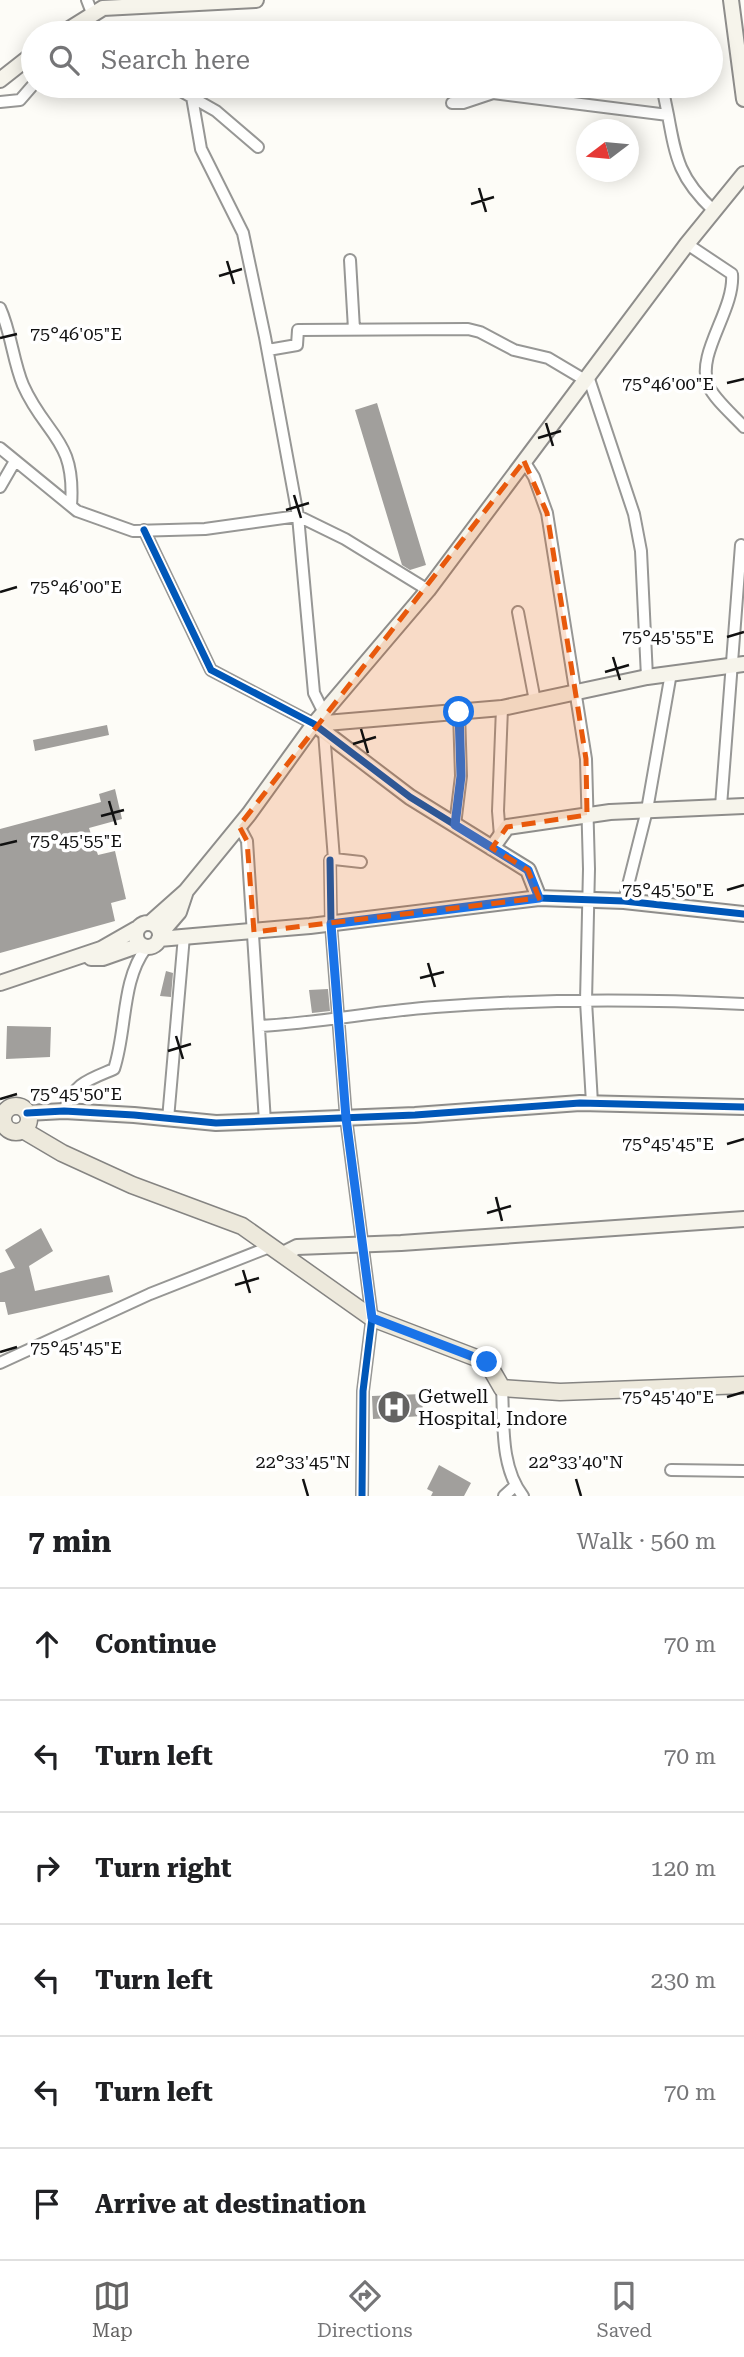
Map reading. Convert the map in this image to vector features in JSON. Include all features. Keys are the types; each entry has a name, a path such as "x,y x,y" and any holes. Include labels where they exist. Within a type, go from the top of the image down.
{"main road":[{"path":"18,1106 27,1113 28,1124 23,1130 13,1132 5,1126 3,1108 18,1106"},
{"path":"23,1130 62,1153 132,1185 242,1226 372,1318 487,1362 502,1388 560,1392 744,1385"}],"street":[{"path":"75,21 90,6 103,8 256,0"},
{"path":"731,0 744,99"},
{"path":"0,80 21,64"},
{"path":"0,102 22,98"},
{"path":"192,98 201,149 243,233 268,350 298,516 314,693 321,723 334,859 360,862"},
{"path":"194,98 216,111 258,147"},
{"path":"452,103 478,98"},
{"path":"533,98 668,115"},
{"path":"664,98 679,161 690,188 714,211"},
{"path":"0,982 101,949 143,926 186,891 428,590 687,244 744,174"},
{"path":"687,244 732,274 733,289 704,368 708,387 744,427"},
{"path":"350,260 354,329"},
{"path":"0,308 23,384 68,458 73,477 71,506"},
{"path":"268,350 297,345 298,330 480,332 514,350 548,358 587,378 634,514 640,551 647,677"},
{"path":"0,448 71,506 133,531 205,529 298,516 345,539 428,590"},
{"path":"0,487 15,461"},
{"path":"524,461 534,477 547,513 556,559 573,693 586,759 586,1001 592,1103"},
{"path":"144,530 211,670 321,723 410,797 455,825 496,842 528,870 539,898"},
{"path":"721,806 737,664 741,545"},
{"path":"519,612 535,701"},
{"path":"321,723 502,708 647,677 737,664"},
{"path":"624,901 647,810 671,673"},
{"path":"496,842 502,708"},
{"path":"455,825 461,776 459,712"},
{"path":"496,842 507,827 647,810 744,806"},
{"path":"239,826 247,841 265,1122"},
{"path":"330,860 331,924 346,1118 372,1318 363,1391 362,1496"},
{"path":"71,959 103,958 143,946 154,946 179,912 186,891"},
{"path":"160,937 254,932 539,898 624,901 744,914"},
{"path":"143,926 157,927 160,937"},
{"path":"143,926 135,938 143,946"},
{"path":"168,1119 184,936"},
{"path":"64,1111 70,1094 79,1085 114,1069 121,1048 133,969 143,946"},
{"path":"260,1026 432,1007 586,1001 744,1004"},
{"path":"27,1113 64,1111 216,1123 592,1103 744,1107"},
{"path":"0,1363 150,1294 278,1250 744,1219"},
{"path":"502,1388 505,1443 515,1486 523,1496"},
{"path":"671,1470 744,1471"},
{"path":"504,1496 515,1486"}],"highlighted area":[{"path":"524,461 547,513 586,759 587,815 507,827 492,848 528,870 539,898 254,932 247,841 239,826"}],"building":[{"path":"377,403 426,565 410,570 402,565 355,410"},
{"path":"107,725 109,735 35,751 33,740"},
{"path":"115,789 122,819 89,828 98,855 115,851 126,899 111,903 115,921 0,953 0,829 101,802 99,794"},
{"path":"166,971 173,973 171,997 160,996"},
{"path":"328,989 330,1011 312,1013 309,990"},
{"path":"7,1026 51,1027 50,1057 6,1059"},
{"path":"41,1228 53,1251 29,1266 35,1291 109,1275 113,1292 8,1315 5,1302 0,1302 0,1273 15,1268 5,1250"},
{"path":"422,1394 423,1416 373,1419 372,1396"},
{"path":"439,1465 471,1483 464,1496 431,1496 433,1492 427,1489"}],"cycle path":[{"path":"144,530 211,670 314,724 410,797 528,870 539,898 624,901 744,914"},
{"path":"330,860 331,924 346,1118 372,1318 363,1391 362,1496"},
{"path":"27,1113 64,1111 216,1123 415,1115 580,1103 744,1107"}],"place":[{"name":"Getwell Hospital, Indore","path":"394,1407"}],"route":[{"path":"459,712 461,776 455,825 528,870 539,898 331,924 346,1118 372,1318 487,1362"}]}
